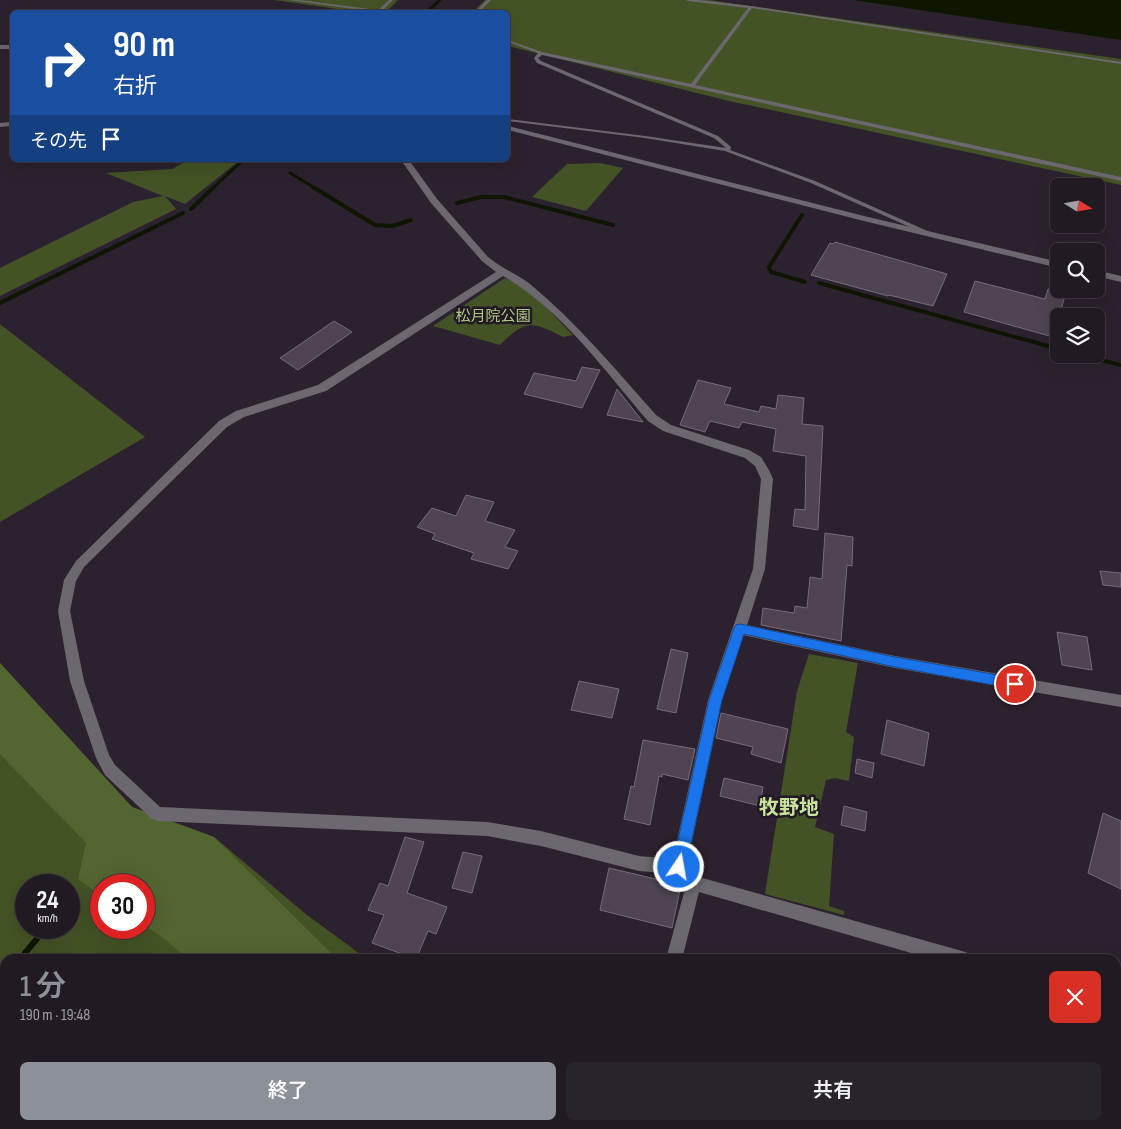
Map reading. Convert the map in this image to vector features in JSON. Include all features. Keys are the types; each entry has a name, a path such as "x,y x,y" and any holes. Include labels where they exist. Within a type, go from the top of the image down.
{"street":[{"path":"510,129 934,236 1050,263"},
{"path":"406,162 434,201 485,259 525,285 572,327 652,418 668,428 745,453 757,459 764,468 767,479 759,569 715,700 679,867"},
{"path":"503,272 322,388 240,414 223,424 80,564 70,580 64,611 78,681 103,758 110,770 157,814 241,820 487,829 522,834 631,862 663,867 679,867 694,883 944,954"},
{"path":"1105,275 1121,279"},
{"path":"740,628 895,662 1121,701"},
{"path":"675,954 694,883"}],"lane":[{"path":"290,0 366,10"},
{"path":"383,10 391,0"},
{"path":"479,10 490,0"},
{"path":"688,0 751,7 1121,63"},
{"path":"693,85 751,7"},
{"path":"510,42 541,52 1121,179"},
{"path":"541,52 536,58 539,62 716,137 729,148 726,150"},
{"path":"510,120 645,137 726,150 813,182 934,236"}],"green space":[{"path":"274,0 398,0 388,10 345,10"},
{"path":"485,0 709,0 1121,59 1121,185 1105,182 1105,178 1088,178 729,101 510,46 510,10 475,10"},
{"path":"184,162 238,162 185,204 165,196 176,209 0,296 0,268 133,202 163,196 106,173 172,169"},
{"path":"600,163 623,168 586,211 532,197 567,164"},
{"name":"松月院公園","path":"505,278 515,282 533,295 573,335 563,337 544,328 530,325 516,331 500,345 433,326"},
{"path":"0,324 145,437 0,522"},
{"path":"809,654 858,663 846,732 854,737 849,781 835,778 826,780 815,827 834,834 829,906 844,911 844,915 765,894 797,691"},
{"path":"0,663 132,807 214,837 307,915 360,954 0,954"},
{"path":"0,663 132,807 214,837 332,954 181,954 155,932 155,874 90,874 90,888 80,880 79,874 86,843 0,754"}],"shaded area":[{"path":"853,0 1121,0 1121,40"}],"building":[{"path":"835,242 947,274 933,306 811,275 830,243 833,244"},
{"path":"975,281 1045,299 1048,289 1050,289 1050,298 1064,298 1061,308 1050,308 1050,336 964,312"},
{"path":"334,321 352,332 298,370 280,358"},
{"path":"582,367 600,370 582,408 524,394 534,373 576,381"},
{"path":"698,380 731,388 724,404 759,412 761,406 776,409 778,395 804,398 802,424 823,426 818,530 793,526 795,509 805,510 806,456 773,451 776,429 742,422 739,428 710,421 705,432 680,425"},
{"path":"617,389 643,422 607,415"},
{"path":"466,495 494,502 485,521 515,530 505,547 518,551 508,569 471,559 474,553 432,539 435,534 417,527 432,508 456,516"},
{"path":"825,533 853,537 852,566 847,565 841,641 761,625 763,608 794,613 795,606 807,608 810,577 822,579"},
{"path":"1100,571 1121,573 1121,587 1103,585"},
{"path":"1057,632 1087,637 1092,670 1062,665"},
{"path":"671,649 688,653 676,713 657,709"},
{"path":"579,681 619,689 612,718 571,710"},
{"path":"721,713 788,729 781,763 751,754 753,747 716,738"},
{"path":"887,720 929,733 924,766 881,754"},
{"path":"643,740 695,749 688,780 662,774 662,777 659,776 650,825 624,819 631,786 634,787"},
{"path":"857,759 874,763 872,778 855,773"},
{"path":"724,778 763,787 760,806 720,796"},
{"path":"844,806 867,812 865,831 841,825"},
{"path":"1103,813 1121,821 1121,889 1088,873"},
{"path":"405,837 424,842 407,893 447,907 436,934 428,931 418,954 402,954 372,943 384,915 368,910 380,883 388,886"},
{"path":"463,852 482,856 472,893 452,888"},
{"path":"609,868 681,885 672,928 600,910"}],"waterway":[{"path":"429,10 440,0"},
{"path":"213,188 241,162"},
{"path":"290,173 315,188"},
{"path":"191,209 214,187"},
{"path":"313,187 375,225 392,226 411,220"},
{"path":"457,203 481,197 504,197 613,225"},
{"path":"0,303 183,213"},
{"path":"802,215 769,267 771,272 805,282"},
{"path":"819,283 1050,347"},
{"path":"1105,361 1121,365"},
{"path":"25,953 37,939"}],"district":[{"name":"牧野地","path":"789,807"}],"route":[{"path":"679,867 715,700 740,628 895,662 1015,684"}]}
